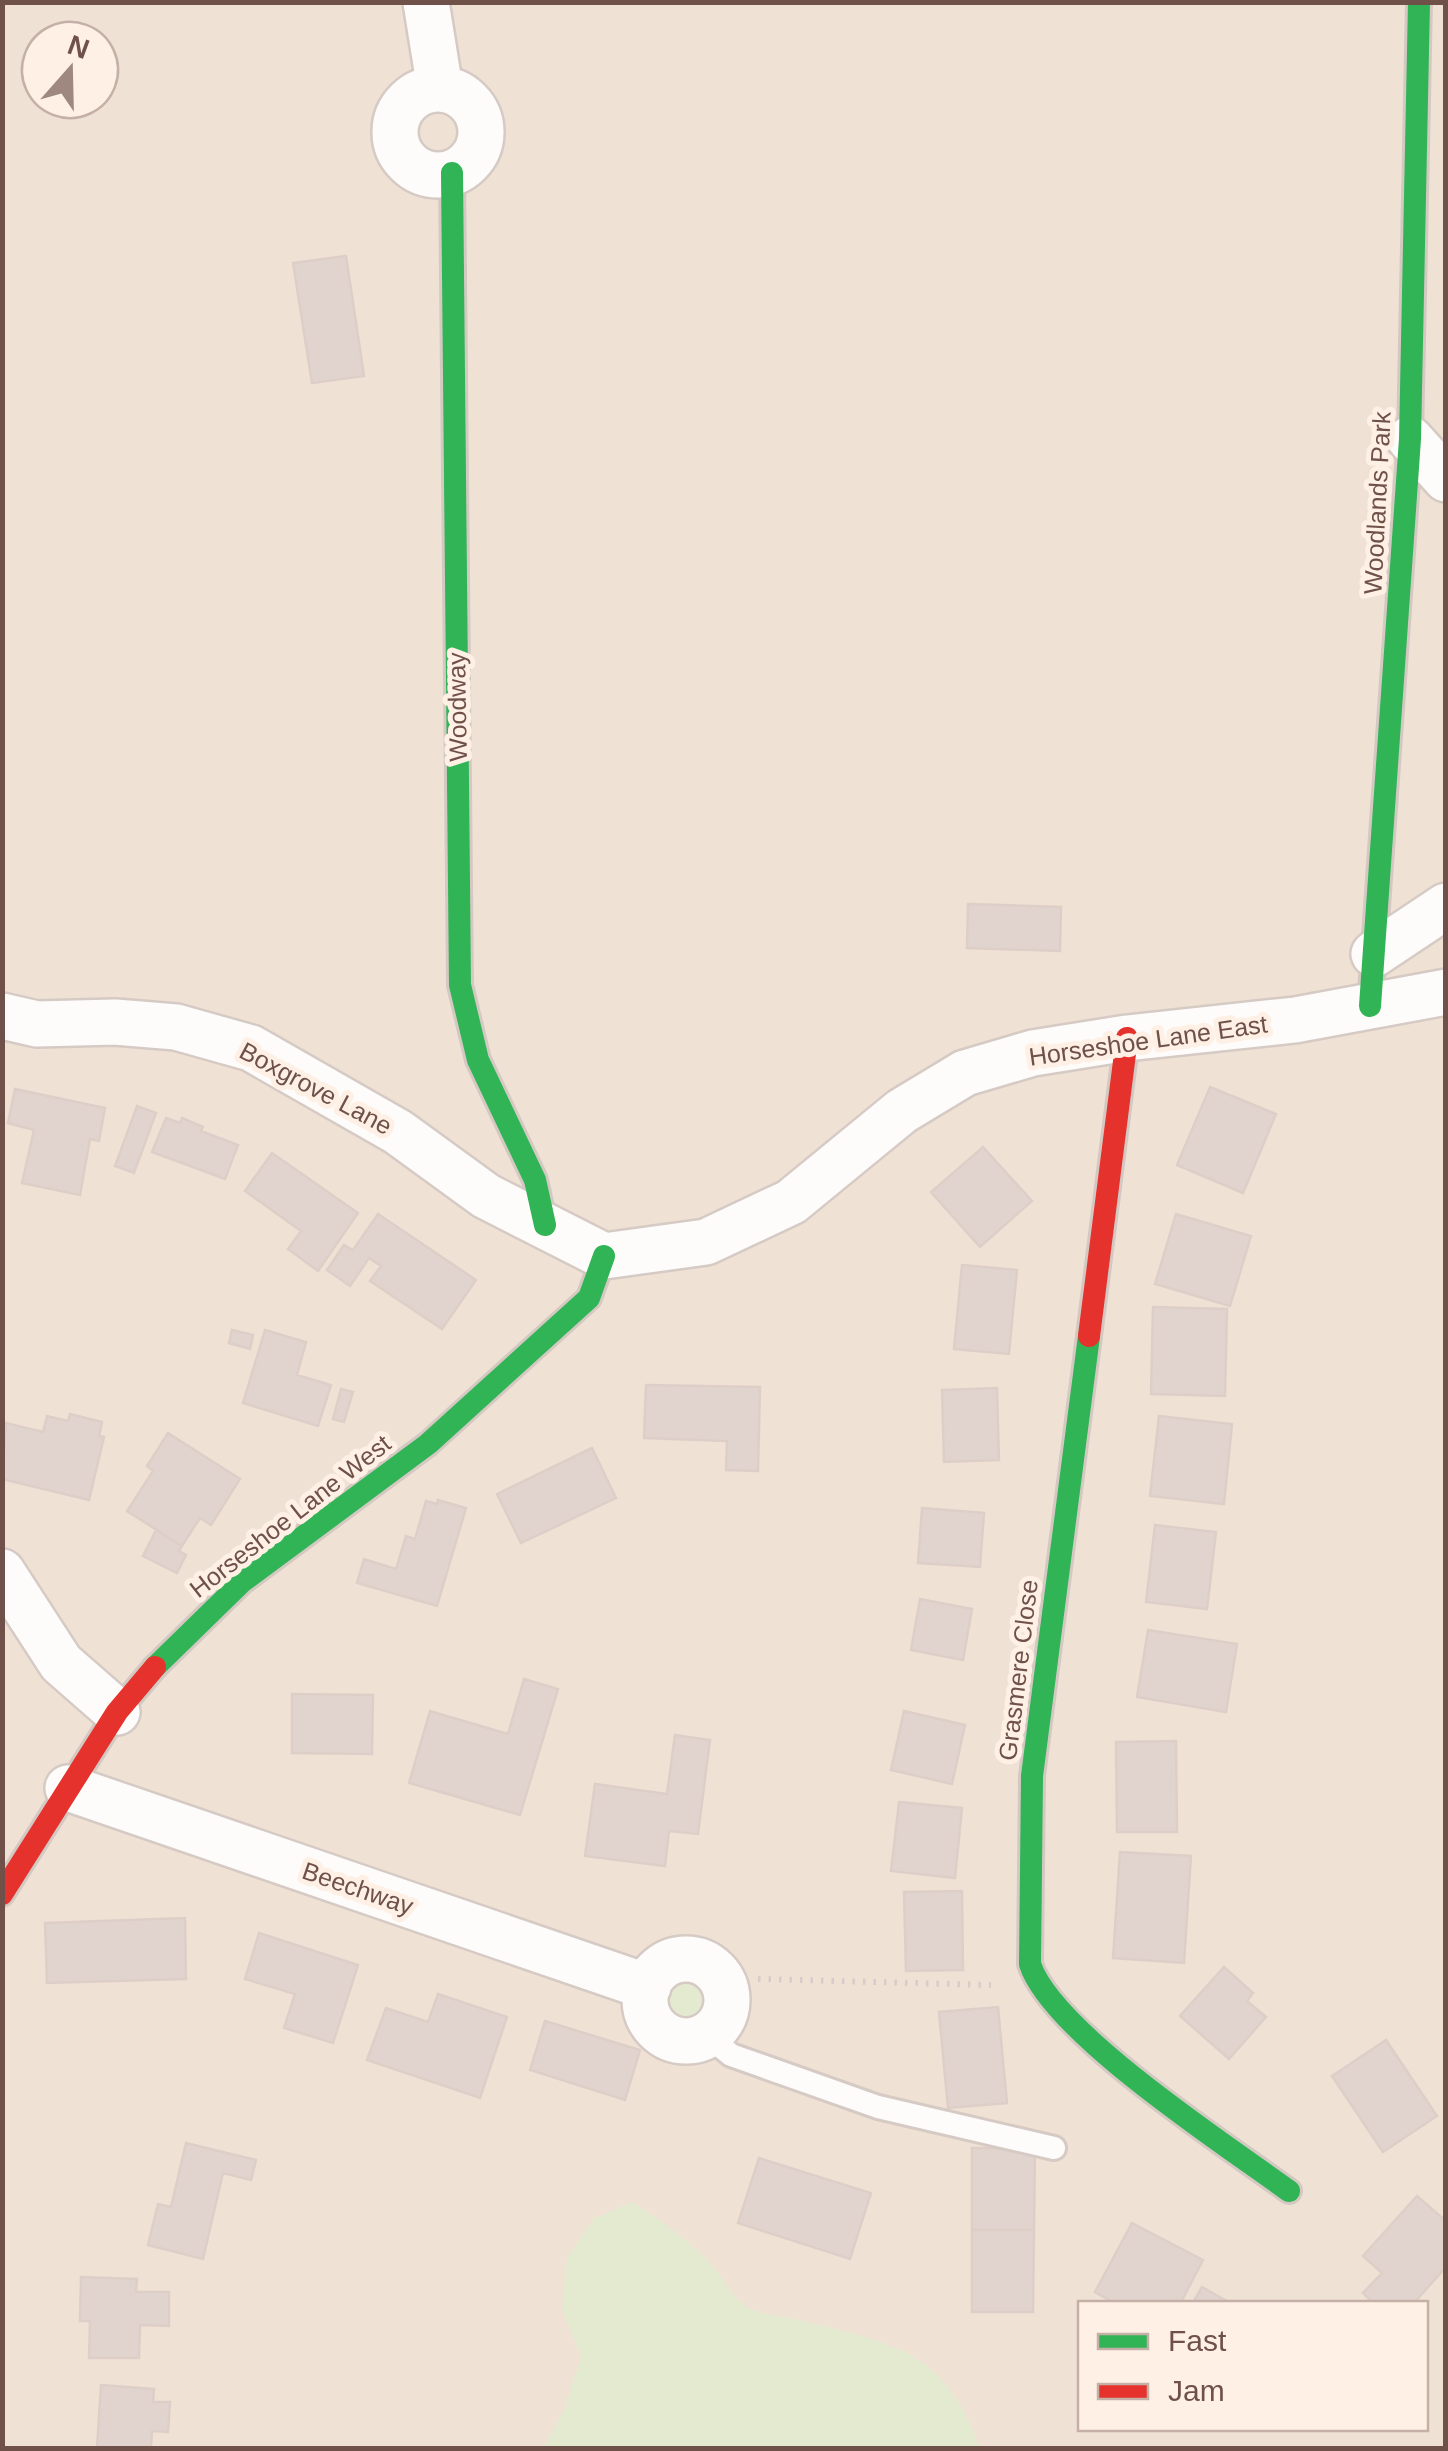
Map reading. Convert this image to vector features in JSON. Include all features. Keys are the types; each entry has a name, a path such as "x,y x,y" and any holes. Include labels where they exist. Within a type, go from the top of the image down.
{"street":[{"path":"426,2 440,88"},
{"name":"Woodlands Park","path":"1370,1006 1410,438 1419,2"},
{"path":"440,88 466,98 481,122 479,148 473,159 452,174 424,173 412,167 403,157 395,131 404,105 426,90 440,88"},
{"name":"Woodway","path":"452,174 460,985 478,1060 535,1180 545,1225"},
{"path":"1410,438 1446,479"},
{"path":"1374,954 1446,906"},
{"name":"Horseshoe Lane East","path":"604,1256 706,1242 791,1202 902,1111 964,1074 1033,1053 1127,1038 1295,1020 1446,992"},
{"name":"Boxgrove Lane","path":"2,1016 37,1024 115,1022 176,1027 251,1048 398,1132 486,1196 604,1256"},
{"name":"Grasmere Close","path":"1037,1986 1030,1964 1032,1776 1127,1038"},
{"name":"Horseshoe Lane West","path":"2,1894 117,1712 174,1644 242,1582 428,1444 589,1298 604,1256"},
{"path":"2,1572 61,1664 117,1712"},
{"name":"Beechway","path":"68,1788 648,1987"},
{"path":"678,1960 709,1967 725,1986 727,2002 719,2025 708,2035 686,2041 664,2034 649,2016 648,1987 657,1972 678,1960"},
{"path":"1037,1986 1120,2068 1289,2191"}],"lane":[{"path":"708,2035 732,2054 878,2106 1054,2148"}],"path":[{"path":"758,1979 1037,1986"}],"shaded area":[{"path":"3,3 1445,3 1445,2448 3,2448"}],"green space":[{"path":"688,1975 706,1983 714,2001 706,2019 688,2027 670,2019 662,2001 670,1983"},
{"path":"632,2202 697,2250 736,2298 752,2309 866,2337 914,2357 951,2391 980,2448 543,2448 563,2413 581,2357 562,2309 567,2258 593,2219"}],"building":[{"path":"346,256 364,376 312,383 293,263"},
{"path":"968,904 1061,907 1060,951 967,948"},
{"path":"1210,1087 1276,1114 1243,1193 1177,1165"},
{"path":"15,1089 105,1108 99,1141 90,1139 80,1195 22,1183 34,1130 8,1123"},
{"path":"137,1106 156,1113 134,1173 115,1166"},
{"path":"166,1118 180,1123 182,1118 203,1127 201,1131 238,1145 225,1179 152,1152"},
{"path":"983,1147 1032,1201 980,1247 931,1192"},
{"path":"272,1153 358,1213 318,1271 288,1249 301,1231 245,1191"},
{"path":"378,1214 476,1280 442,1329 370,1281 381,1266 369,1258 350,1286 327,1270 344,1245 353,1250"},
{"path":"1176,1214 1251,1236 1230,1306 1155,1284"},
{"path":"962,1265 1017,1270 1009,1354 954,1349"},
{"path":"1153,1307 1227,1309 1225,1396 1151,1394"},
{"path":"232,1330 253,1335 250,1349 229,1343"},
{"path":"265,1330 306,1342 297,1375 331,1385 318,1426 243,1403"},
{"path":"646,1385 760,1387 758,1471 726,1470 727,1441 644,1438"},
{"path":"997,1388 999,1460 944,1462 942,1390"},
{"path":"341,1389 353,1392 344,1422 333,1419"},
{"path":"70,1414 102,1422 99,1436 104,1437 89,1500 2,1479 6,1423 43,1432 47,1416 68,1421"},
{"path":"1159,1416 1232,1424 1224,1504 1150,1496"},
{"path":"168,1433 240,1479 211,1525 200,1518 182,1546 127,1511 153,1471 147,1466"},
{"path":"592,1448 616,1498 521,1543 497,1494"},
{"path":"438,1500 466,1508 437,1606 357,1583 364,1559 396,1569 406,1536 415,1539 426,1501 437,1504"},
{"path":"922,1508 984,1513 980,1567 918,1563"},
{"path":"1155,1525 1216,1532 1207,1609 1146,1602"},
{"path":"156,1530 182,1546 179,1551 186,1555 177,1573 143,1556"},
{"path":"920,1599 972,1609 963,1660 911,1650"},
{"path":"1148,1630 1237,1644 1226,1712 1137,1697"},
{"path":"524,1679 558,1689 520,1815 409,1783 430,1711 508,1734"},
{"path":"292,1694 373,1695 372,1754 292,1753"},
{"path":"904,1711 965,1725 952,1784 891,1770"},
{"path":"675,1735 710,1740 698,1834 669,1831 665,1866 585,1856 595,1784 667,1794"},
{"path":"1176,1741 1177,1832 1117,1832 1116,1742"},
{"path":"899,1802 962,1808 955,1878 891,1871"},
{"path":"1120,1852 1191,1856 1184,1963 1113,1958"},
{"path":"962,1891 963,1970 906,1971 904,1892"},
{"path":"185,1918 186,1979 47,1983 45,1923"},
{"path":"259,1933 358,1965 333,2043 284,2028 295,1994 245,1979"},
{"path":"1224,1967 1253,1993 1247,2001 1266,2017 1229,2059 1180,2016"},
{"path":"438,1994 507,2017 480,2098 367,2060 386,2008 428,2022"},
{"path":"998,2007 1007,2103 948,2108 939,2012"},
{"path":"545,2021 640,2050 625,2100 530,2070"},
{"path":"1386,2040 1437,2116 1383,2152 1332,2076"},
{"path":"186,2143 256,2160 251,2180 223,2173 203,2259 148,2245 158,2204 171,2207"},
{"path":"972,2148 1035,2148 1034,2230 972,2230"},
{"path":"759,2158 871,2193 850,2259 738,2223"},
{"path":"1417,2196 1446,2221 1446,2267 1416,2301 1371,2301 1363,2293 1382,2273 1363,2256"},
{"path":"1132,2223 1203,2260 1182,2301 1111,2301 1095,2292"},
{"path":"972,2230 1034,2230 1033,2312 972,2312"},
{"path":"81,2277 137,2279 136,2292 169,2292 169,2326 140,2325 139,2358 89,2358 90,2321 80,2321"},
{"path":"1202,2287 1227,2301 1194,2301"},
{"path":"101,2385 154,2389 153,2402 170,2402 168,2432 152,2431 151,2448 97,2448"}],"traffic: fast":[{"path":"1370,1006 1410,439 1419,2"},
{"path":"452,173 460,985 478,1060 535,1180 545,1225"},
{"path":"155,1667 242,1582 428,1444 589,1298 604,1256"},
{"path":"1089,1336 1032,1776 1030,1964 1045,1991 1105,2054 1289,2191"}],"traffic: jam":[{"path":"1089,1336 1127,1038"},
{"path":"2,1894 117,1712 155,1667"}]}
